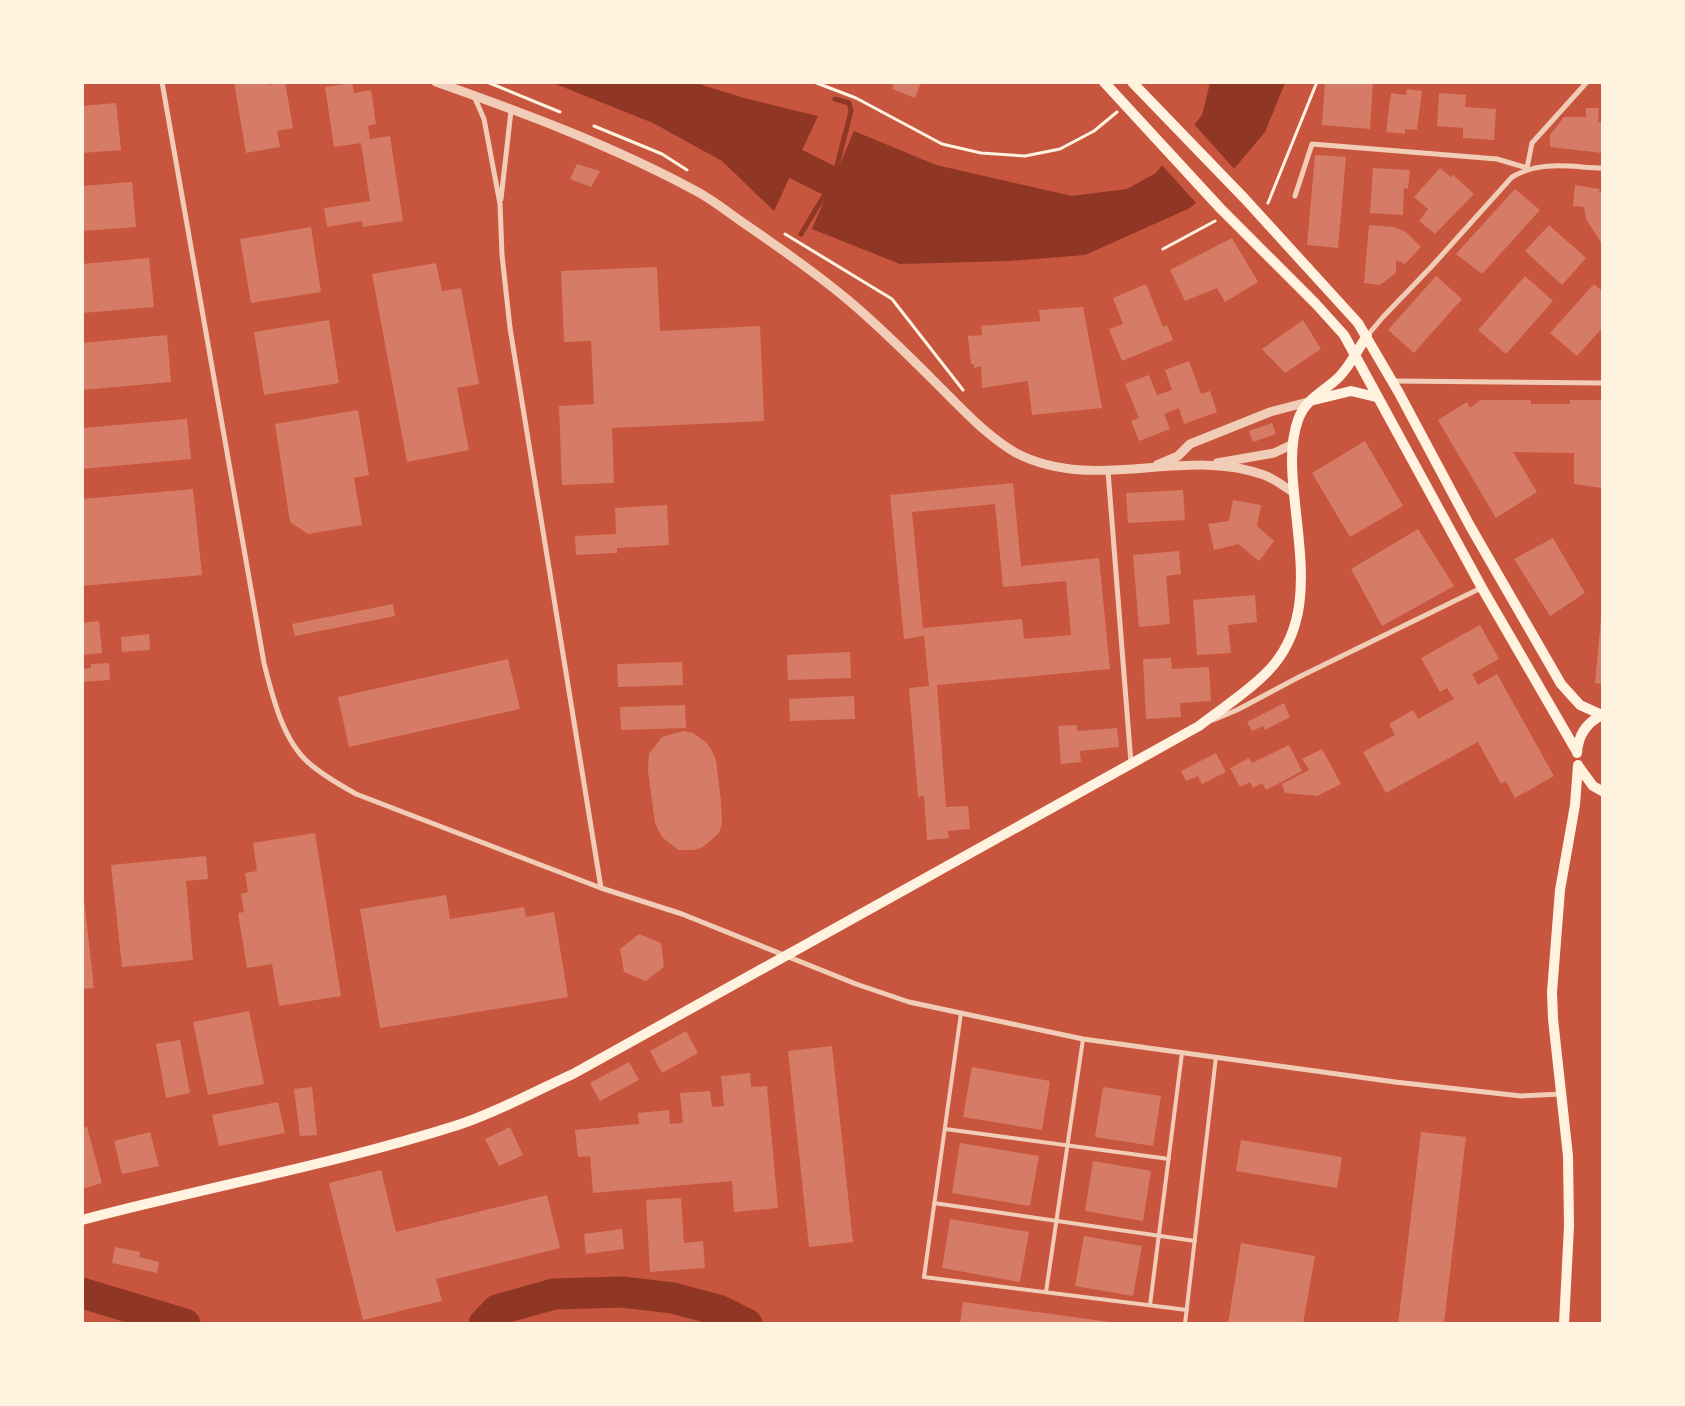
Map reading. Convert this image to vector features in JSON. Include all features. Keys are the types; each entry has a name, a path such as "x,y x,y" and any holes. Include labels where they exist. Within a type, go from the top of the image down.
{"main road":[{"path":"1104,82 1344,336 1353,356 1482,588 1576,752 1578,765 1575,805 1560,890 1553,966 1553,1019 1562,1094 1569,1187 1564,1324"},
{"path":"1136,85 1250,204 1344,307 1367,336 1470,526 1561,684 1580,706 1602,715"},
{"path":"82,1220 348,1156 460,1124 573,1074 652,1028 786,956 1199,726 1263,677 1283,651 1294,632 1300,604 1302,582 1294,493 1293,444 1298,418 1308,402 1340,376 1367,336"},
{"path":"1308,402 1351,391 1376,397"},
{"path":"1576,752 1584,730 1592,721 1602,715"},
{"path":"1578,765 1584,776 1593,786 1602,791"}],"street":[{"path":"162,82 264,663 275,706 290,739 308,763 333,782 356,794 601,888 682,914 856,984 909,1002 1083,1039 1182,1053 1395,1082 1537,1096 1562,1094"},
{"path":"436,82 617,152 707,198 771,242 853,304 992,438 1038,462 1076,470 1108,471 1145,470 1183,465 1243,468 1267,476 1294,493"},
{"path":"1527,168 1532,143 1587,82"},
{"path":"474,96 484,119 500,204 502,254 510,328 601,888"},
{"path":"500,204 511,111"},
{"path":"1295,196 1312,144 1497,159 1527,168"},
{"path":"1367,336 1383,316 1432,266 1512,176 1527,168 1546,166 1602,168"},
{"path":"1393,382 1602,383"},
{"path":"1145,470 1178,456 1190,444 1270,412 1308,402"},
{"path":"1210,465 1274,452 1293,444"},
{"path":"1108,471 1131,764"},
{"path":"1199,726 1237,710 1482,588"}],"lane":[{"path":"961,1013 924,1277 1187,1310"},
{"path":"1046,1292 1083,1039"},
{"path":"1150,1305 1182,1053"},
{"path":"1185,1324 1216,1057"},
{"path":"945,1129 1168,1159"},
{"path":"934,1203 1195,1241"}],"path":[{"path":"814,82 856,98 942,144 981,153 1025,156 1060,149 1094,131 1123,104"},
{"path":"1273,210 1268,203 1317,82"},
{"path":"1163,249 1194,233"},
{"path":"876,289 892,299 964,391"}],"shaded area":[{"path":"553,83 696,83 744,98 818,116 774,211 722,161 653,123"},
{"path":"1210,83 1285,83 1265,132 1233,170 1190,208 1085,255 1010,261 900,264 812,229 854,131 936,165 1072,196 1127,189 1156,173 1202,115"}],"pier":[{"path":"1194,124 1236,171 1198,205 1161,164"}],"building":[{"path":"234,82 269,82 269,85 285,82 293,128 277,131 280,147 246,153"},
{"path":"894,82 921,82 915,98 892,89"},
{"path":"1373,82 1370,129 1322,125 1325,83"},
{"path":"352,83 354,93 371,90 376,124 368,126 370,139 390,136 403,221 363,227 362,221 327,227 324,208 370,201 361,143 334,147 325,87"},
{"path":"1407,89 1422,91 1417,130 1405,129 1405,134 1386,132 1391,93 1406,95"},
{"path":"1439,93 1466,95 1465,107 1496,109 1494,140 1463,138 1463,128 1437,126"},
{"path":"116,103 121,150 82,153 82,106"},
{"path":"1586,108 1599,108 1598,122 1602,122 1602,153 1550,147 1550,135 1564,117 1586,117"},
{"path":"1315,155 1346,157 1338,248 1307,245"},
{"path":"577,164 600,171 591,187 570,179"},
{"path":"1373,168 1410,170 1408,189 1404,188 1403,215 1370,213"},
{"path":"1440,168 1451,177 1453,175 1474,194 1435,234 1419,221 1428,209 1414,197"},
{"path":"132,182 136,227 82,231 82,186"},
{"path":"1575,185 1600,189 1599,192 1602,192 1602,244 1586,219 1584,207 1573,206"},
{"path":"1515,189 1540,210 1482,274 1456,254"},
{"path":"1369,225 1394,227 1406,232 1421,247 1405,264 1396,260 1396,273 1380,285 1364,283"},
{"path":"1549,225 1586,258 1562,285 1525,251"},
{"path":"311,227 321,292 251,303 240,239"},
{"path":"1232,238 1258,282 1225,302 1217,288 1185,301 1170,270"},
{"path":"149,258 154,307 82,313 82,264"},
{"path":"436,263 442,291 461,288 479,384 457,388 469,450 407,462 372,274"},
{"path":"657,267 660,331 760,326 764,421 612,428 614,483 562,485 559,406 594,404 591,341 564,342 561,271"},
{"path":"1436,276 1462,299 1414,353 1388,330"},
{"path":"1525,276 1553,301 1506,354 1478,330"},
{"path":"1146,284 1163,327 1167,325 1173,340 1122,361 1109,329 1123,324 1113,298"},
{"path":"1594,284 1602,291 1602,328 1577,356 1550,333"},
{"path":"1083,307 1102,408 1032,415 1028,381 982,388 981,366 974,368 974,364 971,364 968,336 982,335 981,326 1040,321 1039,310"},
{"path":"329,320 339,383 264,395 254,332"},
{"path":"1303,320 1321,349 1285,373 1262,349"},
{"path":"167,335 171,382 82,390 82,343"},
{"path":"1189,361 1201,394 1210,391 1217,412 1184,424 1179,408 1164,414 1170,429 1139,441 1131,421 1139,418 1125,384 1149,375 1157,395 1172,390 1165,370"},
{"path":"1480,400 1531,400 1531,404 1570,404 1570,400 1602,400 1602,488 1574,484 1574,453 1513,452 1537,492 1496,518 1438,420 1467,402 1470,408"},
{"path":"358,410 369,475 354,478 362,525 308,534 290,522 275,424"},
{"path":"187,419 191,459 82,469 82,428"},
{"path":"1272,423 1276,434 1253,442 1249,431"},
{"path":"1365,441 1403,506 1350,537 1312,473"},
{"path":"1013,483 1021,566 1099,558 1110,669 937,685 946,807 968,806 970,829 948,831 949,838 927,840 924,796 918,797 909,688 929,686 924,636 904,639 890,495","holes":["995,504 1003,587 1066,581 1071,635 1024,639 1022,619 923,628 912,512"]},
{"path":"193,489 202,575 82,586 82,499"},
{"path":"1183,490 1185,520 1128,523 1126,493"},
{"path":"1233,500 1261,505 1257,526 1274,541 1259,561 1238,544 1214,550 1208,524 1229,521"},
{"path":"667,505 669,545 617,548 617,553 576,555 575,536 616,534 615,508"},
{"path":"1418,529 1454,586 1382,626 1351,569"},
{"path":"1553,538 1585,593 1550,616 1514,559"},
{"path":"1179,551 1181,574 1166,576 1170,624 1139,627 1133,555"},
{"path":"1255,595 1257,622 1228,625 1231,653 1197,655 1193,600"},
{"path":"393,604 395,616 295,636 292,624"},
{"path":"1602,618 1602,684 1595,683"},
{"path":"99,621 102,653 82,655 82,623"},
{"path":"1480,625 1499,659 1472,674 1478,685 1497,674 1554,776 1515,798 1506,781 1501,784 1478,742 1386,793 1363,752 1395,735 1389,724 1413,710 1418,719 1454,699 1447,688 1440,692 1421,658"},
{"path":"149,634 150,650 122,652 121,637"},
{"path":"850,652 851,678 788,680 787,655"},
{"path":"1171,658 1172,669 1209,667 1211,701 1180,703 1181,717 1146,719 1143,659"},
{"path":"508,659 520,709 349,747 338,697"},
{"path":"682,662 683,685 618,687 617,664"},
{"path":"109,663 110,680 82,682 82,669 91,668 91,664"},
{"path":"854,696 855,719 790,721 789,699"},
{"path":"1284,703 1290,717 1265,730 1263,726 1252,731 1247,722"},
{"path":"685,705 686,728 621,730 620,707"},
{"path":"1077,725 1077,731 1117,728 1119,747 1080,751 1081,762 1061,764 1058,726"},
{"path":"683,731 693,733 707,743 711,749 716,760 721,802 722,824 719,833 703,847 694,850 678,850 662,837 655,823 648,771 649,754 662,737"},
{"path":"1289,745 1302,771 1266,790 1262,783 1253,788 1250,782 1240,787 1230,768 1249,758 1252,763"},
{"path":"1322,749 1341,784 1317,796 1285,793 1282,784 1309,770 1302,759"},
{"path":"1216,753 1226,772 1202,784 1198,776 1186,781 1181,771"},
{"path":"315,833 341,996 279,1006 272,964 247,968 238,913 244,912 241,894 248,892 245,873 257,871 253,843"},
{"path":"206,856 208,879 186,881 193,960 122,967 111,865"},
{"path":"82,882 94,988 82,989"},
{"path":"446,895 450,919 524,907 526,917 554,912 568,997 380,1028 360,909"},
{"path":"639,934 661,943 664,967 646,981 624,972 620,949"},
{"path":"249,1011 264,1084 208,1095 193,1022"},
{"path":"686,1031 698,1053 662,1073 650,1051"},
{"path":"180,1040 190,1093 166,1098 156,1044"},
{"path":"832,1046 853,1242 809,1247 788,1051"},
{"path":"629,1062 639,1080 600,1101 590,1083"},
{"path":"972,1067 1050,1081 1042,1130 963,1117"},
{"path":"750,1073 751,1087 767,1086 778,1208 734,1212 732,1181 593,1193 590,1156 578,1157 575,1130 639,1124 638,1113 669,1110 670,1124 683,1123 680,1093 710,1091 712,1107 724,1106 721,1076"},
{"path":"312,1087 317,1135 300,1136 294,1089"},
{"path":"1103,1087 1161,1096 1153,1146 1095,1137"},
{"path":"278,1102 285,1133 219,1146 212,1115"},
{"path":"87,1127 102,1183 82,1189 82,1128"},
{"path":"510,1127 523,1155 499,1166 485,1139"},
{"path":"150,1132 159,1166 122,1174 114,1141"},
{"path":"1421,1132 1466,1137 1444,1324 1398,1324"},
{"path":"1241,1140 1342,1157 1337,1188 1236,1171"},
{"path":"960,1143 1039,1156 1030,1206 952,1193"},
{"path":"1093,1161 1151,1171 1143,1221 1085,1211"},
{"path":"381,1170 396,1232 547,1195 560,1248 436,1279 442,1301 363,1320 329,1183"},
{"path":"681,1198 684,1243 703,1241 705,1268 650,1272 646,1200"},
{"path":"950,1219 1029,1232 1020,1282 942,1268"},
{"path":"622,1229 624,1249 586,1254 584,1234"},
{"path":"1084,1236 1142,1246 1133,1296 1075,1286"},
{"path":"1241,1243 1315,1256 1303,1324 1228,1324"},
{"path":"115,1247 140,1252 139,1257 159,1262 157,1273 112,1263"},
{"path":"963,1302 1110,1322 1110,1324 960,1324"}],"waterway":[{"path":"801,234 833,181 851,111 849,103 835,99"},
{"path":"758,145 870,201"},
{"path":"484,1324 497,1310 554,1294 622,1292 673,1298 721,1311 747,1324"},
{"path":"82,1293 185,1324"}]}
